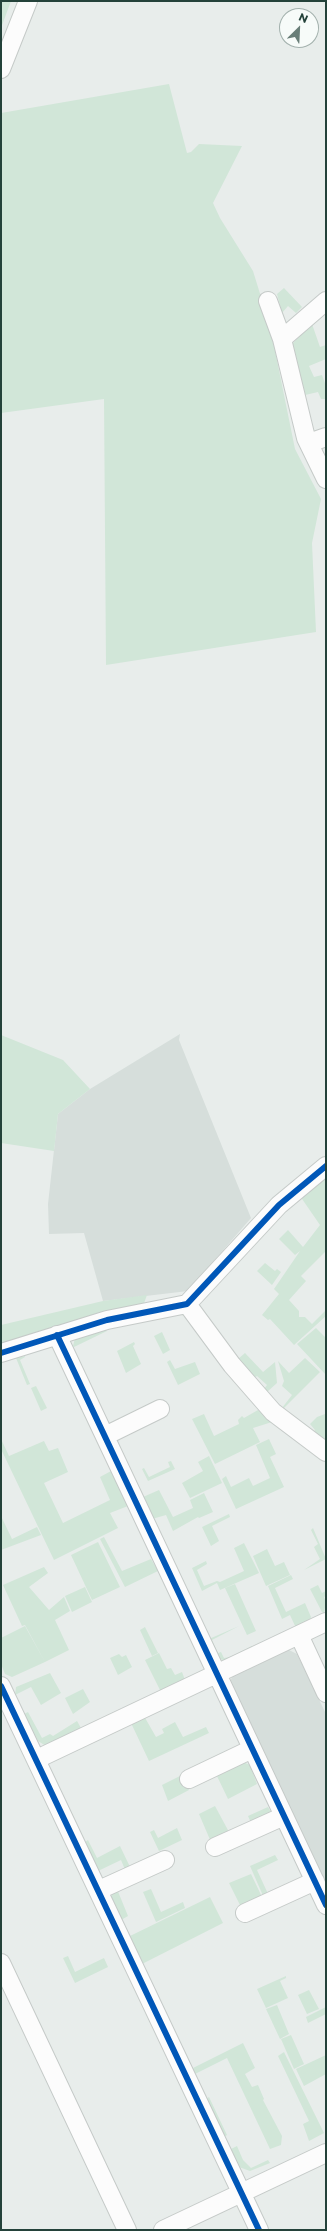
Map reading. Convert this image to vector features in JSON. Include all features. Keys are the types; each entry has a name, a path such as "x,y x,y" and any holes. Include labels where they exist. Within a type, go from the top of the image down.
{"street":[{"path":"1,69 28,1"},
{"path":"268,301 282,339 309,443 326,479"},
{"path":"282,339 326,301"},
{"path":"309,443 326,438"},
{"path":"1,1353 107,1320 187,1304 279,1205 326,1166"},
{"path":"187,1304 232,1366 273,1412 326,1452"},
{"path":"57,1335 326,1905"},
{"path":"105,1436 160,1409"},
{"path":"37,1759 326,1622"},
{"path":"299,1636 326,1693"},
{"path":"1,1686 37,1759 259,2230"},
{"path":"189,1778 252,1749"},
{"path":"215,1847 284,1816"},
{"path":"99,1890 165,1860"},
{"path":"245,1913 315,1881"},
{"path":"3,1974 127,2230"},
{"path":"163,2230 326,2153"}],"shaded area":[{"path":"180,1034 179,1040 251,1218 188,1291 103,1301 84,1233 49,1234 48,1204 58,1114 90,1089"},
{"path":"287,1649 297,1654 326,1714 326,1888 229,1684 233,1675"}],"green space":[{"path":"1,1 11,1 1,28"},
{"path":"169,84 187,153 191,152 199,144 242,146 213,203 220,218 253,271 270,326 295,449 321,499 312,543 316,632 106,665 104,399 1,413 1,113"},
{"path":"284,288 302,307 296,313 288,306 282,313 277,294"},
{"path":"312,324 320,347 326,345 326,359 309,366 314,377 322,375 326,386 326,399 321,399 318,392 305,395 290,346"},
{"path":"1,1035 63,1060 90,1089 58,1114 54,1151 1,1143"},
{"path":"326,1177 326,1251 301,1276 306,1281 289,1300 299,1311 299,1317 305,1317 312,1324 326,1310 326,1316 294,1345 270,1319 268,1320 262,1315 279,1294 274,1289 300,1251 295,1255 279,1239 288,1230 303,1247 320,1225 300,1196"},
{"path":"265,1263 275,1271 277,1269 281,1272 272,1285 257,1271"},
{"path":"147,1295 143,1306 101,1312 1,1344 1,1325 103,1301"},
{"path":"316,1328 325,1337 326,1375 297,1344"},
{"path":"107,1331 74,1347 73,1346 75,1338"},
{"path":"162,1332 170,1350 163,1354 154,1336"},
{"path":"134,1342 135,1344 133,1346 141,1364 126,1373 117,1351"},
{"path":"245,1353 263,1372 275,1362 277,1383 267,1392 264,1389 267,1385 257,1376 252,1379 238,1359"},
{"path":"25,1356 20,1360 30,1384 27,1385 16,1358"},
{"path":"305,1358 320,1372 284,1408 282,1408 292,1395 282,1386 284,1381 278,1361 289,1373"},
{"path":"170,1360 175,1369 195,1362 200,1374 178,1385 167,1362"},
{"path":"36,1386 47,1408 41,1411 31,1388"},
{"path":"258,1410 272,1422 253,1428 260,1442 215,1464 192,1419 204,1414 214,1436 239,1424 238,1420 242,1416 244,1418"},
{"path":"325,1414 326,1442 313,1433 315,1430 310,1424 317,1417"},
{"path":"1,1439 9,1456 44,1441 49,1451 58,1448 68,1472 44,1483 63,1523 110,1500 100,1477 111,1471 128,1506 110,1513 118,1528 54,1560 1,1449"},
{"path":"269,1439 276,1454 270,1457 284,1487 236,1509 222,1479 226,1476 231,1487 249,1478 253,1486 270,1478 256,1445"},
{"path":"209,1456 222,1483 190,1498 182,1483 203,1471 198,1462"},
{"path":"171,1461 175,1469 148,1481 142,1469 144,1468 149,1477 170,1467 168,1462"},
{"path":"159,1490 173,1517 193,1508 190,1500 204,1493 213,1512 199,1518 198,1517 173,1531 166,1515 152,1519 143,1497"},
{"path":"229,1514 230,1517 212,1526 219,1541 211,1546 202,1527"},
{"path":"1,1516 12,1539 37,1527 41,1535 1,1550"},
{"path":"313,1528 326,1559 304,1570 320,1559 314,1547 318,1544 311,1530"},
{"path":"104,1537 122,1571 151,1559 158,1571 125,1587 100,1539"},
{"path":"98,1542 120,1587 92,1600 71,1555"},
{"path":"244,1543 259,1573 220,1590 217,1583 202,1591 192,1568 206,1561 207,1564 197,1570 204,1586 217,1581 220,1582 244,1571 234,1548"},
{"path":"267,1549 275,1566 284,1562 290,1575 266,1586 253,1556"},
{"path":"44,1567 48,1573 29,1587 49,1610 64,1597 70,1611 55,1620 69,1650 45,1662 25,1625 22,1626 3,1585"},
{"path":"291,1575 293,1579 275,1588 286,1612 305,1603 311,1617 309,1621 296,1628 290,1615 282,1619 268,1586"},
{"path":"235,1584 256,1631 247,1635 225,1588"},
{"path":"318,1585 322,1593 326,1591 326,1596 324,1597 326,1602 324,1613 322,1612 310,1589"},
{"path":"85,1587 92,1602 72,1612 65,1596"},
{"path":"25,1626 45,1662 12,1677 5,1674 1,1664 1,1638"},
{"path":"239,1626 212,1640 218,1653 221,1652 224,1658 230,1657 252,1647 226,1661 217,1658 209,1639"},
{"path":"145,1627 158,1653 152,1656 140,1630"},
{"path":"159,1653 167,1669 171,1668 175,1675 182,1672 185,1680 161,1692 145,1660"},
{"path":"119,1654 122,1657 126,1655 132,1667 118,1675 110,1658"},
{"path":"50,1673 61,1693 41,1705 31,1687 15,1695 16,1687"},
{"path":"83,1689 90,1702 73,1714 65,1698"},
{"path":"28,1712 42,1738 50,1734 53,1736 77,1721 81,1728 46,1746 38,1741 24,1714"},
{"path":"144,1716 156,1737 164,1733 162,1729 175,1722 183,1737 206,1727 209,1733 149,1761 131,1723"},
{"path":"241,1761 250,1765 257,1784 228,1799 216,1774"},
{"path":"182,1775 189,1790 168,1801 162,1785"},
{"path":"215,1806 229,1832 211,1842 199,1814"},
{"path":"268,1807 273,1816 252,1825 248,1816"},
{"path":"177,1828 182,1840 159,1851 150,1832 154,1830 158,1838"},
{"path":"88,1840 97,1858 120,1846 131,1869 126,1872 121,1860 98,1871 85,1842"},
{"path":"275,1855 278,1860 257,1870 269,1896 264,1898 250,1866"},
{"path":"251,1874 263,1899 242,1909 229,1883"},
{"path":"117,1889 128,1916 121,1920 111,1897 113,1891"},
{"path":"151,1889 161,1912 183,1902 185,1908 156,1922 143,1892"},
{"path":"210,1897 223,1923 142,1964 130,1936"},
{"path":"68,1956 75,1972 104,1958 108,1967 75,1983 63,1958"},
{"path":"286,1976 286,1978 280,1981 288,1998 266,2008 257,1989"},
{"path":"309,1990 319,2009 307,2014 298,1995"},
{"path":"277,2005 289,2034 280,2039 266,2009"},
{"path":"326,2007 326,2014 308,2023 306,2017"},
{"path":"291,2035 304,2064 294,2069 281,2039"},
{"path":"243,2043 255,2068 245,2074 252,2087 258,2085 264,2099 263,2100 282,2136 281,2145 270,2149 227,2058 195,2074 193,2068"},
{"path":"284,2052 324,2133 309,2141 303,2124 309,2121 278,2056"},
{"path":"326,2055 326,2074 304,2086 296,2069"},
{"path":"209,2097 227,2135 224,2137 206,2099"},
{"path":"237,2146 243,2160 251,2168 268,2160 270,2163 250,2171 239,2167 231,2149"}],"cycle path":[{"path":"1,1353 107,1320 187,1304 279,1205 326,1166"},
{"path":"57,1335 326,1905"},
{"path":"1,1686 259,2230"}]}
